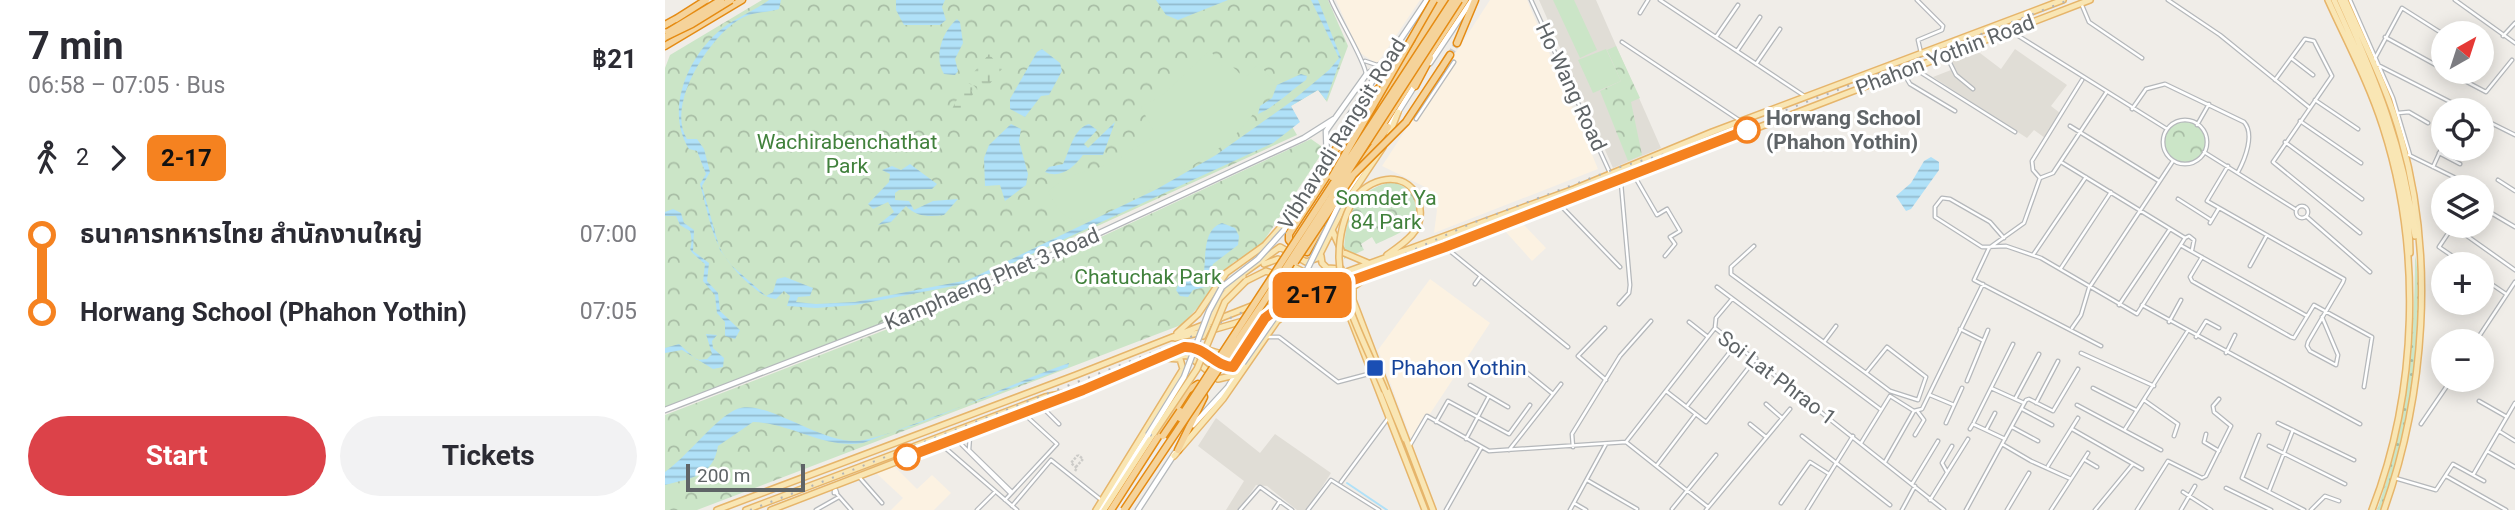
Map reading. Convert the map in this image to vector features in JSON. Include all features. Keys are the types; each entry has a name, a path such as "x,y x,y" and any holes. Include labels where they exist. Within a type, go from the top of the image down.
{"highway":[{"path":"689,0 703,23"},
{"path":"665,25 706,0"},
{"path":"665,35 720,0"},
{"path":"665,35 692,24 731,0"},
{"path":"665,46 742,0"},
{"path":"1388,127 1324,219 1310,250 1302,251 1290,243 1286,232 1371,96 1395,73 1436,0"},
{"path":"1314,209 1385,89 1401,52 1436,0"},
{"name":"Vibhavadi Rangsit Road","path":"1119,510 1163,436 1445,0"},
{"path":"1119,510 1453,0"},
{"path":"1119,510 1263,303 1459,0"},
{"name":"Vibhavadi Rangsit Road","path":"1119,510 1238,347 1465,0"},
{"path":"1457,43 1473,0"},
{"path":"1415,86 1454,17"},
{"path":"1263,303 1300,255 1353,175 1406,122 1450,55"},
{"path":"1320,174 1403,66"},
{"path":"1155,359 1164,358"},
{"path":"1119,510 1188,390 1198,384 1205,397 1176,453"}],"main road":[{"name":"Vibhavadi Rangsit Road","path":"1100,510 1184,377 1209,311 1222,287 1258,259 1286,232 1320,174 1336,155 1349,117 1427,0"},
{"name":"Vibhavadi Rangsit Road","path":"1137,510 1194,423 1235,375 1305,274 1341,200 1473,0"},
{"name":"Phahon Yothin Road","path":"1208,323 2063,0"},
{"name":"Phahon Yothin Road","path":"1193,347 1229,367 1236,365 1259,326 1267,321 1275,309 1445,247 2090,0"},
{"path":"2328,0 2363,76 2387,140 2401,211 2409,279"},
{"path":"2334,0 2379,99 2394,144 2408,222 2408,338 2392,443 2372,510"},
{"path":"2345,0 2374,59 2408,156 2418,227 2421,278 2414,374 2395,478 2384,510"},
{"path":"2345,0 2397,140 2421,278"},
{"path":"2005,23 2009,30"},
{"name":"Kamphaeng Phet 3 Road","path":"1327,164 1326,131 1366,75 1386,61"},
{"path":"1368,168 1380,154 1398,112"},
{"path":"1762,114 1766,123"},
{"name":"Kamphaeng Phet 3 Road","path":"665,410 983,287 1313,134 1334,118"},
{"path":"1730,126 1733,135"},
{"path":"1313,134 1326,144"},
{"path":"1202,332 1230,287 1272,257 1280,247 1306,262 1315,260 1379,145"},
{"path":"1381,259 1408,242 1416,233 1421,219 1419,201 1411,187 1398,180 1375,181 1355,197 1341,233 1339,262 1346,292 1433,510"},
{"path":"1168,338 1189,324 1232,268 1265,245 1303,202"},
{"path":"1332,229 1342,252 1368,263"},
{"path":"1286,232 1287,250"},
{"path":"1321,253 1322,263 1327,268 1349,269"},
{"path":"1219,283 1219,289 1224,290 1272,257 1306,273 1338,273"},
{"path":"1100,510 1197,369 1226,302 1245,281 1266,271 1290,281 1309,284"},
{"path":"1371,275 1353,287 1356,307 1405,439"},
{"path":"1326,290 1338,295 1347,309 1425,510"},
{"path":"1176,453 1223,399 1277,321 1310,296"},
{"path":"1347,309 1350,305 1356,307"},
{"path":"1204,307 1202,332 1218,352"},
{"path":"1267,321 1268,335"},
{"path":"717,510 1168,338 1232,324 1277,321"},
{"path":"1232,324 1247,326 1251,339"},
{"path":"771,510 834,490 857,476 1083,390 1155,359 1193,347 1231,357 1244,349"},
{"path":"1164,358 1189,356 1218,379 1235,375"},
{"path":"1100,510 1101,500 1176,384 1183,364 1176,357 1164,358"},
{"path":"1176,384 1186,378 1198,384"},
{"path":"747,510 1045,397 1083,390"},
{"path":"890,463 903,452"}],"street":[{"path":"1331,0 1346,36 1362,59 1366,75"},
{"name":"Ho Wang Road","path":"1531,0 1610,173"},
{"path":"1640,13 1648,0"},
{"path":"1660,0 1807,97"},
{"path":"1917,0 1943,26 1942,30 1918,40 1921,55"},
{"path":"2168,0 2220,35 2310,107"},
{"path":"2455,0 2515,43"},
{"path":"2081,4 2089,22 2142,58"},
{"path":"1716,37 1738,5"},
{"path":"2374,59 2402,8 2431,26"},
{"path":"1737,51 1760,17"},
{"path":"2503,36 2515,23"},
{"path":"1756,64 1780,29"},
{"path":"2009,30 2083,79 2167,129"},
{"path":"2385,37 2431,62"},
{"path":"2275,80 2309,38 2317,46 2332,76 2273,162 2360,233"},
{"path":"1622,42 1742,122"},
{"path":"1946,54 1956,75 1973,89"},
{"path":"2291,58 2313,75"},
{"path":"1362,59 1377,65 1386,61"},
{"path":"2374,59 2399,113 2408,156 2449,175"},
{"path":"2374,59 2379,66 2442,98"},
{"path":"2494,82 2512,60"},
{"path":"1416,119 1454,62"},
{"path":"1912,67 2015,132"},
{"path":"1903,71 1910,84 1955,111"},
{"path":"2040,178 2033,170 2032,161 2083,79"},
{"path":"2132,109 2147,89 2160,83 2244,122 2249,129 2248,144 2238,172"},
{"path":"2471,84 2486,92 2492,84"},
{"path":"2040,178 2050,176 2061,162 2106,93"},
{"path":"2315,100 2358,129"},
{"path":"2197,125 2209,104"},
{"path":"2399,113 2409,112 2428,123"},
{"path":"2179,120 2197,125 2207,136 2204,152 2193,162 2173,161 2164,147 2167,129 2179,120"},
{"path":"2300,121 2361,163"},
{"path":"2494,124 2515,135"},
{"path":"2070,126 2159,181"},
{"path":"2285,142 2363,199"},
{"path":"2204,152 2295,209 2300,218 2307,217 2370,272"},
{"path":"2071,329 2081,315 2089,288 2173,161"},
{"path":"2433,167 2436,161"},
{"path":"2456,161 2460,163"},
{"path":"2061,162 2184,239"},
{"path":"2228,166 2207,199 2344,279 2322,317 2308,349 2335,365 2338,359 2336,351 2322,317"},
{"path":"1634,174 1657,215 1667,209 1680,231 1670,237 1675,243 1665,256"},
{"path":"2033,255 2086,177"},
{"path":"2040,178 2027,218 2020,228 1989,248 1974,280 2101,346"},
{"path":"1619,304 1629,293 1630,285 1624,189 1620,180"},
{"path":"2498,180 2515,191"},
{"path":"2060,269 2111,192"},
{"path":"2004,238 1985,218 1950,199 1942,198 1933,212 1935,217 1979,245 1989,248 2006,246 2033,255 2135,314 2184,239 2189,236 2194,241 2191,251"},
{"path":"2178,199 2211,221 2219,208"},
{"path":"1560,203 1621,267"},
{"path":"2295,209 2305,206 2308,210 2307,217"},
{"path":"2494,215 2515,227"},
{"path":"2119,305 2170,229"},
{"path":"2250,266 2267,235"},
{"path":"2445,238 2439,247 2446,252"},
{"path":"2470,238 2515,270"},
{"path":"2181,245 2307,316"},
{"path":"1754,246 1731,267 1731,274 1890,391 1901,392 1913,400 1918,400 1926,377 1887,347 1866,373"},
{"path":"1445,247 1568,347"},
{"path":"2202,257 2190,277 2192,281 2294,338 2314,305 2372,337 2364,387"},
{"path":"1475,284 1480,277"},
{"path":"2484,329 2515,282"},
{"path":"1885,462 1916,411 1930,395 1983,284"},
{"path":"2494,286 2506,294"},
{"path":"1717,287 1881,410"},
{"path":"1715,328 1716,318 1732,299"},
{"path":"2168,322 2181,300"},
{"path":"2142,305 2168,322 2360,424"},
{"path":"1573,447 1572,434 1620,356 1651,321"},
{"path":"2196,337 2206,321 2219,328"},
{"path":"1689,322 1708,337"},
{"path":"1824,342 1836,326"},
{"path":"1605,328 1579,356 1606,380"},
{"name":"Soi Lat Phrao 1","path":"1626,442 1715,328 1774,370 1944,510"},
{"path":"1960,329 1983,340"},
{"path":"1967,381 1988,330"},
{"path":"2125,429 2187,332"},
{"path":"1268,335 1279,337 1338,382 1372,373"},
{"path":"2226,353 2235,335"},
{"path":"1686,407 1737,343"},
{"path":"1974,422 2013,344"},
{"path":"2081,353 2154,386"},
{"path":"2015,399 2039,354"},
{"path":"1666,391 1695,415 1707,421 1756,358"},
{"path":"2036,403 2058,362"},
{"path":"1520,367 1553,394"},
{"path":"1966,510 2024,403 2028,399 2050,411 2055,410 2078,369"},
{"path":"1509,450 1561,384"},
{"path":"1470,386 1508,407"},
{"path":"1924,387 1932,390"},
{"path":"1946,423 1962,388"},
{"path":"1991,388 2024,403"},
{"path":"2093,388 2136,410"},
{"path":"2421,424 2443,392"},
{"path":"1930,395 1954,405"},
{"path":"1466,439 1489,396"},
{"path":"1861,443 1891,396 1916,411 1924,420 1915,435"},
{"path":"2137,510 2166,462 2204,478 2231,426 2214,412 2213,406 2219,399"},
{"path":"2144,400 2176,421 2179,426 2174,436"},
{"path":"1436,422 1448,401 1509,433 1530,405"},
{"path":"2479,401 2507,417"},
{"path":"2473,475 2513,411 2515,402"},
{"path":"1766,404 1782,418"},
{"path":"1041,405 1059,424"},
{"path":"2077,405 2161,450"},
{"path":"2022,409 2052,425"},
{"path":"1409,447 1427,416 1489,451 1626,442 1707,509 1790,410"},
{"path":"1005,500 1057,444 1022,412"},
{"path":"1986,430 1995,413"},
{"path":"1656,466 1695,415"},
{"path":"1341,483 1389,417"},
{"path":"2047,467 2078,418"},
{"path":"2278,423 2354,460"},
{"path":"1750,424 1766,437"},
{"path":"1970,429 1973,424 2005,439"},
{"path":"2012,426 2038,441"},
{"path":"2072,429 2142,469"},
{"path":"2268,492 2293,430"},
{"path":"972,431 969,450 1011,492"},
{"path":"2499,431 2515,441"},
{"path":"2206,434 2204,442 2218,451"},
{"path":"2259,435 2241,477 2304,510"},
{"path":"1802,436 1890,505"},
{"path":"1807,510 1853,436"},
{"path":"954,438 1011,492"},
{"path":"1930,500 1968,439"},
{"path":"1902,510 1938,441"},
{"path":"941,443 1017,510"},
{"path":"963,446 968,444"},
{"path":"1570,510 1606,444"},
{"path":"2002,444 2071,479"},
{"path":"1947,472 1941,466 1952,446"},
{"path":"2269,446 2345,484"},
{"path":"1446,510 1481,448"},
{"path":"2487,451 2515,467"},
{"path":"2052,510 2088,453"},
{"path":"1672,509 1716,455"},
{"path":"1012,506 1051,460 1101,500"},
{"path":"2084,460 2097,467"},
{"path":"1781,503 1810,462 1829,474"},
{"path":"2095,510 2133,464"},
{"path":"2395,478 2434,490 2453,464 2484,481"},
{"path":"2007,510 2029,473"},
{"path":"857,476 882,503"},
{"path":"2446,476 2506,510"},
{"path":"1587,480 1637,509"},
{"path":"1307,510 1328,481 1341,483 1379,510"},
{"path":"2181,510 2195,486"},
{"path":"1240,510 1258,487 1292,510"},
{"path":"2226,488 2271,510"},
{"path":"834,490 851,510"},
{"path":"977,510 995,492"},
{"path":"2183,492 2211,510"},
{"path":"2311,510 2325,496 2339,502"},
{"path":"816,510 839,497"},
{"path":"1274,510 1280,501"},
{"path":"1574,503 1587,510"}],"shaded area":[{"path":"1336,0 1420,0 1377,64 1359,52"},
{"path":"1490,0 1527,0 1598,169 1434,233 1437,210 1425,187 1382,166"},
{"path":"1539,0 1596,0 1661,148 1613,168"},
{"path":"2015,49 2067,85 2051,106 2060,113 2045,138 2034,130 2027,138 1933,77 1951,70 1947,60 1976,50 2001,69"},
{"path":"1523,224 1546,248 1532,261 1505,231"},
{"path":"1430,279 1490,323 1412,441 1378,350"},
{"path":"1216,418 1260,453 1275,434 1331,473 1307,510 1297,510 1267,486 1256,485 1239,510 1226,510 1244,481 1198,446"},
{"path":"893,465 917,489 932,475 951,493 934,510 891,510 903,498 875,472"}],"green space":[{"name":"Wachirabenchathat Park","path":"762,0 1328,0 1348,46 1327,102 1318,90 1291,106 1297,118 1290,123 1297,135 966,286 949,297 665,409 665,68 670,55"},
{"path":"1553,0 1574,0 1597,50 1580,58"},
{"path":"1616,46 1640,98 1631,102 1642,155 1628,161 1600,91 1621,81 1607,50"},
{"path":"1606,49 1621,81 1593,93 1578,60"},
{"path":"1210,50 1222,66 1228,62 1244,78 1259,64 1275,83 1238,132 1221,147 1181,172 1108,211 1077,220 1063,213 1048,192 1063,180 1112,162 1151,138 1149,134 1153,130 1141,107 1164,94"},
{"path":"989,54 1002,69 988,86 983,87 982,82 979,87 973,85 977,89 975,93 971,90 973,94 970,100 965,99 969,103 967,112 958,109 958,115 951,111 966,82 972,85 967,81"},
{"path":"2185,121 2200,127 2206,142 2200,157 2185,163 2170,157 2164,142 2170,127"},
{"name":"Chatuchak Park","path":"1311,139 1321,146 1322,153 1259,248 1234,262 1222,273 1212,293 1181,325 697,510 665,510 665,415 981,293"},
{"name":"Somdet Ya 84 Park","path":"1392,182 1412,194 1417,207 1413,221 1407,228 1376,244 1372,237 1361,244 1364,250 1344,259 1348,220 1359,200 1378,186"},
{"path":"2415,255 2419,283 2419,315 2412,384 2390,483 2382,510 2377,510 2395,448 2407,384"}],"water":[{"path":"769,0 781,0 779,9 742,18 717,39 695,71 682,108 682,124 687,139 697,139 704,149 710,172 702,186 719,245 700,184 706,174 697,151 689,149 682,134 679,102 683,86 697,56 718,32"},
{"path":"896,0 945,0 942,7 946,20 940,25 904,25 896,10"},
{"path":"1156,0 1228,0 1178,20 1166,15"},
{"path":"1311,0 1318,0 1341,58 1326,100 1318,90 1291,106 1300,122 1273,143 969,283 855,305 816,308 787,306 790,296 784,291 776,299 766,296 773,292 777,279 785,277 813,288 810,296 798,297 796,302 816,304 855,302 968,280 1157,189 1216,155 1292,101 1329,70 1339,58"},
{"path":"957,19 960,22 963,43 955,59 958,71 955,75 944,74 939,53 943,38"},
{"path":"1042,49 1060,63 1062,71 1049,95 1041,96 1025,117 1010,109 1010,99 1037,52"},
{"path":"1301,74 1307,76 1306,80 1258,114 1260,106 1272,98 1277,85"},
{"path":"1115,122 1103,155 1083,155 1071,168 1061,173 1045,172 1049,167 1063,164 1079,130 1089,124 1097,130 1084,144 1088,148"},
{"path":"1011,124 1021,129 1019,141 1028,174 1026,185 1005,201 1000,185 985,186 984,158 989,145"},
{"path":"1931,157 1939,162 1939,170 1911,209 1906,211 1896,196 1911,183 1924,161"},
{"path":"910,164 937,184 932,189 899,190 895,193 895,200 909,201 914,210 933,201 958,199 944,215 923,215 906,206 891,222 878,225 894,212 888,202 873,209 868,204 889,182 890,174 882,170 892,166 901,170"},
{"path":"673,209 681,213 684,223 694,230 693,251 709,263 707,281 718,293 720,311 740,330 735,339 725,336 725,322 717,313 715,295 703,281 705,264 690,249 690,231 680,225 676,216 665,216 665,212"},
{"path":"1222,223 1235,228 1239,236 1238,245 1213,264 1205,287 1193,290 1188,297 1180,296 1176,290 1180,281 1196,278 1204,272 1208,237 1216,226"},
{"path":"732,266 766,296 748,283"},
{"path":"706,334 717,335 712,341 713,348 724,358 723,367 713,369 698,360 707,359 712,354"},
{"path":"679,344 694,357 682,350 665,353 665,348"},
{"path":"1069,363 1068,367 963,406 1018,383"},
{"path":"963,406 915,425 889,433"},
{"path":"749,407 764,410 815,431 849,441 889,433 863,443 848,444 767,423 753,422 718,446 706,470 665,485 665,472 720,420 737,409"}],"waterway":[{"path":"1347,483 1387,510"}],"tunnel":[{"path":"1450,55 1457,43"},
{"path":"1076,467 1083,459 1078,455"},
{"path":"1075,471 1077,468 1071,463 1078,455"}],"railway":[{"path":"750,510 1182,341 1249,309 1387,262 1470,224 1620,167 1696,145 2069,0"},
{"path":"1437,248 1492,230 1666,162"}],"bus line":[{"name":"2-17","path":"907,457 1083,390 1184,347 1199,349 1226,366 1233,367 1265,318 1281,306 1371,275 1747,130"}],"place":[{"name":"Horwang School (Phahon Yothin)","path":"1747,130"},
{"name":"Phahon Yothin","path":"1375,368"}]}
